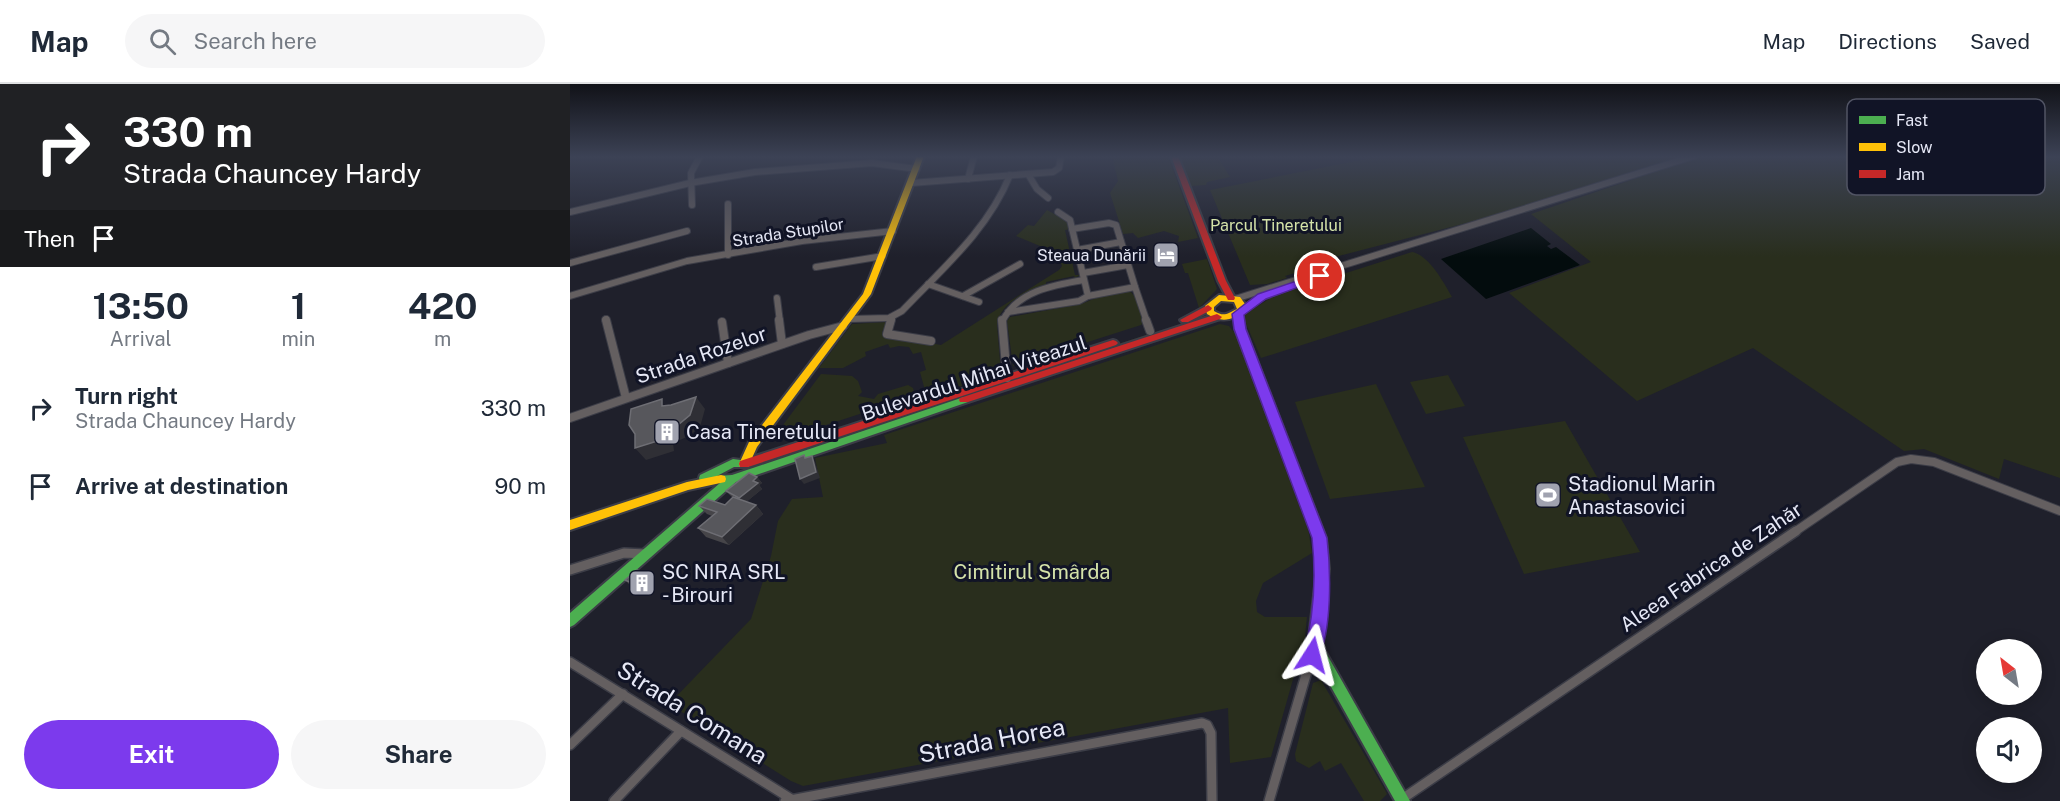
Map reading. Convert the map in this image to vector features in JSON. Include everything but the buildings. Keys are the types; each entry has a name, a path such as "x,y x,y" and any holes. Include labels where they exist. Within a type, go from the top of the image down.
{"main road":[{"path":"570,621 708,499 732,471 867,294 909,189"},
{"path":"1187,189 1222,281 1233,298 1241,303 1240,329 1320,538 1323,569 1316,641 1324,664 1401,800"},
{"path":"1222,281 1219,298 1233,298"},
{"name":"Bulevardul Mihai Viteazul","path":"732,471 782,452 1197,315 1219,298"},
{"path":"1208,308 1211,313 1240,329"},
{"name":"Bulevardul Mihai Viteazul","path":"570,525 732,471 1239,312"},
{"path":"760,435 763,444 782,452"}],"street":[{"path":"570,212 663,189"},
{"path":"691,189 692,205"},
{"path":"931,341 887,334 886,331 892,317 902,311 987,220 1005,189"},
{"path":"1038,189 1048,198"},
{"path":"1233,298 1588,189"},
{"path":"728,204 728,255"},
{"path":"1058,212 1070,219 1088,296"},
{"path":"1072,229 1114,223 1150,331"},
{"path":"570,263 687,231"},
{"name":"Strada Stupilor","path":"570,296 687,261 802,241 893,231"},
{"path":"1077,250 1121,242"},
{"path":"1239,312 1269,294 1398,249"},
{"path":"816,267 883,256"},
{"path":"963,296 1020,264"},
{"path":"1007,378 1002,321 1008,312 1025,298 1044,288 1128,265"},
{"path":"928,284 979,302"},
{"path":"1008,312 1079,301 1088,296 1135,287"},
{"path":"777,298 782,344"},
{"name":"Strada Rozelor","path":"570,418 846,323 892,317"},
{"path":"606,319 626,398"},
{"path":"722,322 728,363"},
{"name":"Aleea Fabrica de Zahăr","path":"1401,800 1897,462 1911,459 1934,462 2060,511"},
{"path":"570,570 624,553 646,555"},
{"path":"1269,801 1316,641"},
{"name":"Strada Comana","path":"570,662 789,800"},
{"path":"570,744 623,694"},
{"name":"Strada Horea","path":"789,800 1199,723 1208,725 1211,732 1212,801"},
{"path":"614,801 681,731"}],"green space":[{"path":"1112,189 1180,189 1198,238 1178,242 1179,236 1164,231 1138,238 1133,233 1123,234 1110,193"},
{"name":"Parcul Tineretului","path":"1575,189 1478,220 1300,266 1302,271 1285,276 1287,278 1267,284 1250,285 1210,190"},
{"path":"1603,189 1847,189 1847,195 2045,195 2045,189 2060,189 2060,478 2004,459 1999,479 1924,449 1904,451 1753,348 1637,401 1509,293 1591,262 1531,214"},
{"path":"1047,210 1067,221 1070,229 1065,230 1075,275 1080,275 1075,278 1074,276 1046,282 1015,299 1003,310 997,325 1001,373 931,396 926,394 920,372 926,370 921,352 913,354 909,347 890,348 888,344 865,352 866,356 843,368 819,368 852,324 887,322 882,332 885,335 941,345 1059,270 1062,266 1057,253 1016,236 1028,225 1034,226"},
{"path":"1412,252 1430,264 1452,297 1261,358 1243,315 1274,296"},
{"path":"1207,259 1217,289 1199,308 1188,273 1185,273 1182,264"},
{"path":"1130,291 1137,299 1144,321 1141,325 1013,366 1007,321 1010,317 1081,304 1101,296"},
{"name":"Cimitirul Smârda","path":"1220,324 1229,326 1236,335 1308,528 1312,553 1263,583 1256,601 1257,612 1265,617 1307,617 1305,637 1271,757 1230,763 1228,708 803,786 791,781 669,704 751,619 771,556 778,521 792,499 823,497 815,458 887,443 884,435"},
{"path":"1155,332 1156,335 817,444 818,442"},
{"path":"821,374 852,376 858,381 862,392 858,396 874,399 878,394 908,385 913,388 915,396 789,437 784,438 779,435 780,429"},
{"path":"1448,375 1465,406 1426,414 1410,382"},
{"path":"1376,384 1425,487 1330,499 1295,402"},
{"name":"Stadionul Marin Anastasovici","path":"1565,421 1640,552 1524,574 1463,437"},
{"path":"1321,680 1387,794 1380,801 1364,801 1341,763 1325,771 1320,761 1309,768 1296,761 1295,754 1313,683"}],"shaded area":[{"path":"1531,228 1551,244 1547,246 1551,249 1556,247 1580,265 1486,299 1441,259"}],"traffic: fast":[{"path":"721,479 732,479 964,400"},
{"path":"704,478 733,463 744,464"},
{"path":"570,621 732,479"},
{"path":"1320,595 1315,637 1319,653 1403,801"}],"traffic: slow":[{"path":"744,464 753,445 867,294 908,189"},
{"path":"1219,298 1237,299 1241,304 1241,310 1226,318 1218,317 1210,312 1209,306 1219,298"},
{"path":"570,525 687,486 721,479"}],"traffic: jam":[{"path":"1187,189 1222,281 1231,298"},
{"path":"1185,320 1208,308"},
{"path":"1238,314 1240,329 1320,538 1323,569 1320,595"},
{"path":"964,400 1217,317"},
{"path":"744,464 1113,343"}],"place":[{"name":"Steaua Dunării","path":"1166,255"},
{"name":"Casa Tineretului","path":"667,432"},
{"name":"Stadionul Marin Anastasovici","path":"1548,495"},
{"name":"SC NIRA SRL - Birouri","path":"642,583"}],"route":[{"path":"1312,655 1316,641 1323,569 1320,538 1240,329 1238,314 1262,297 1320,276"}]}
